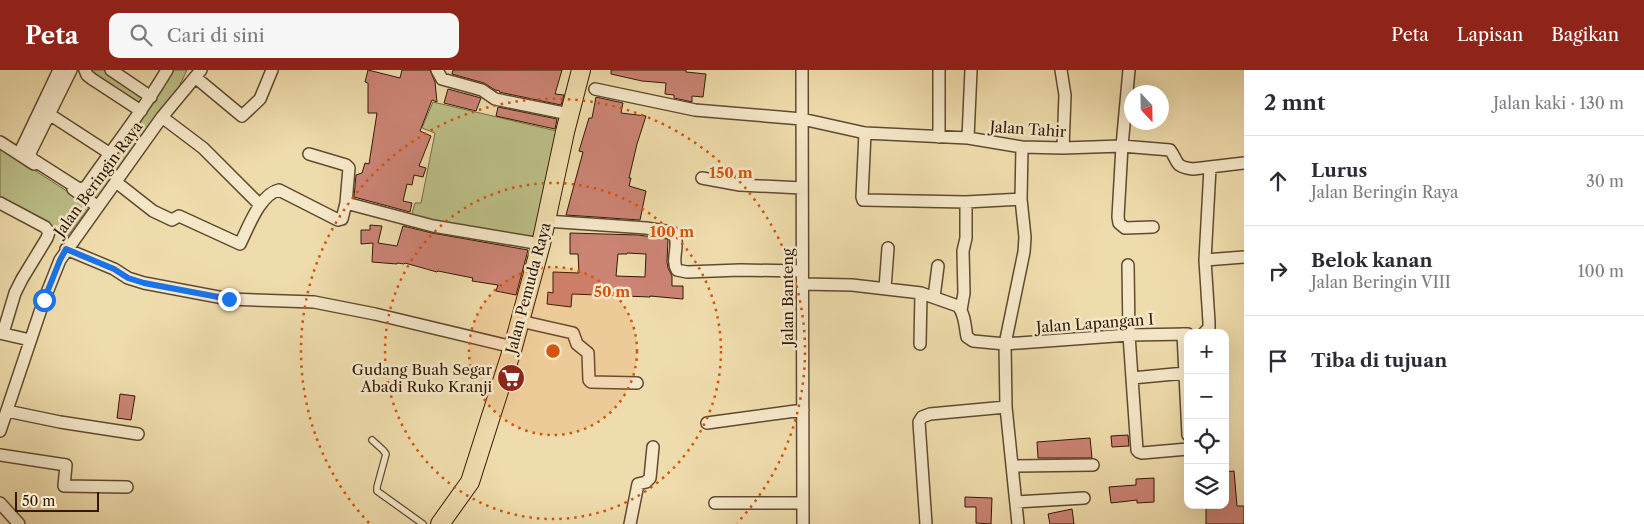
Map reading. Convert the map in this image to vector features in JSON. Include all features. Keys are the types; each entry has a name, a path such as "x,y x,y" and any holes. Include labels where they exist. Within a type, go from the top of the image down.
{"main road":[{"name":"Jalan Pemuda Raya","path":"440,524 470,482 513,347 541,244 569,114 581,70"}],"street":[{"path":"19,154 59,70"},
{"path":"71,70 30,156 79,189 86,187 109,153 142,111 166,70"},
{"path":"85,70 92,79 142,111"},
{"path":"198,73 242,116 260,100 272,70"},
{"path":"437,70 442,79 482,90 495,100 569,114"},
{"name":"Jalan Banteng","path":"802,70 803,524"},
{"path":"939,70 939,137"},
{"path":"968,138 971,70"},
{"path":"1061,70 1064,95 1063,148"},
{"path":"1129,70 1118,217 1119,223 1125,228 1153,227"},
{"path":"115,71 150,97"},
{"name":"Jalan Beringin Raya","path":"0,431 7,411 24,339 44,300 66,249 162,117 198,73"},
{"name":"Jalan Tahir","path":"595,89 695,110 802,119 865,133 968,138 1022,147 1122,146 1170,150 1179,166 1193,169 1244,163"},
{"path":"49,114 109,153"},
{"path":"162,117 203,148 260,206"},
{"path":"865,133 863,200 966,202 1021,199"},
{"path":"0,142 97,206"},
{"path":"1018,524 1006,407 1005,344 1024,252 1025,237 1021,199 1022,147"},
{"path":"116,182 153,211 172,220 179,216 240,244 260,206 266,197 276,190 340,220 342,219 346,203 349,168 346,165 309,154"},
{"path":"1207,329 1209,322 1205,260 1210,168"},
{"path":"702,178 732,182 740,185 802,188"},
{"path":"962,310 966,202"},
{"path":"0,203 45,227 49,232 15,293 2,333 24,339"},
{"path":"346,203 433,226 541,244"},
{"path":"546,221 646,228 672,232 676,239 675,268 687,272 740,270 802,272"},
{"path":"885,288 888,248"},
{"path":"66,249 114,269 128,278 144,283 229,299 314,302 375,314 513,347"},
{"path":"1205,260 1244,257"},
{"path":"1128,265 1129,335 1137,450 1139,452 1184,447"},
{"path":"934,297 938,266"},
{"path":"802,284 852,285 921,292 958,306 962,310"},
{"path":"920,344 921,292"},
{"name":"Jalan Lapangan I","path":"962,310 967,337 970,340 1005,344 1129,335 1184,334"},
{"path":"520,321 573,333 577,344 588,353 589,380 591,382 636,383"},
{"path":"1132,378 1184,373"},
{"path":"926,524 919,422 922,417 930,414 1006,407"},
{"path":"707,423 803,410"},
{"path":"7,411 60,422 138,434"},
{"path":"630,524 638,484 646,482 650,478 653,447"},
{"path":"0,455 66,465 64,486 127,487"},
{"path":"1012,466 1094,465"},
{"path":"1016,502 1084,498"},
{"path":"0,503 19,524"},
{"path":"715,503 803,503"}],"lane":[{"path":"372,440 386,454 377,491 423,524"}],"green space":[{"path":"87,70 109,70 149,97 141,109"},
{"path":"169,70 187,70 176,93 97,203 84,193"},
{"path":"433,102 561,132 537,240 411,217 415,203 421,203 435,133 422,128"},
{"path":"0,148 90,206 68,236 0,196"}],"building":[{"path":"368,70 400,78 402,70 430,70 435,82 437,102 432,100 420,131 431,136 419,166 426,168 423,177 414,175 412,185 407,184 403,201 412,203 410,212 354,197 356,175 362,173 365,163 369,164 377,113 368,113 368,83 365,82"},
{"path":"453,70 562,70 555,94 564,95 561,105 499,92 484,83 452,74"},
{"path":"611,70 686,70 686,72 706,74 703,97 692,96 692,102 674,98 674,95 665,94 666,83 642,81 611,74"},
{"path":"448,89 481,98 476,111 444,103"},
{"path":"596,97 623,103 621,113 646,116 629,178 631,178 629,186 646,191 640,220 566,215 583,152 579,151 589,118 592,118"},
{"path":"498,107 557,119 555,129 496,116"},
{"path":"370,225 382,226 378,243 397,246 403,226 528,250 516,295 496,291 498,285 472,281 473,278 437,272 405,263 372,262 373,243 361,244 361,230 370,230"},
{"path":"570,233 638,235 668,239 667,262 672,276 672,286 683,286 683,299 650,296 572,294 571,307 547,304 548,292 553,293 553,272 579,273 578,254 570,254","holes":["618,254 646,254 645,277 616,276"]},
{"path":"120,394 135,396 131,420 117,418"},
{"path":"1128,435 1129,446 1112,447 1111,436"},
{"path":"1090,438 1092,458 1038,458 1037,442"},
{"path":"1234,471 1237,506 1244,506 1244,524 1206,524 1206,509 1229,509 1229,472"},
{"path":"1154,478 1154,502 1137,503 1137,500 1111,503 1109,487 1136,485 1136,479"},
{"path":"965,497 992,498 991,524 976,523 976,507 965,507"},
{"path":"1072,509 1074,524 1050,524 1048,514"}],"place":[{"name":"Gudang Buah Segar Abadi Ruko Kranji","path":"511,378"}],"route":[{"path":"44,300 66,249 114,269 128,278 144,283 229,299"}]}
